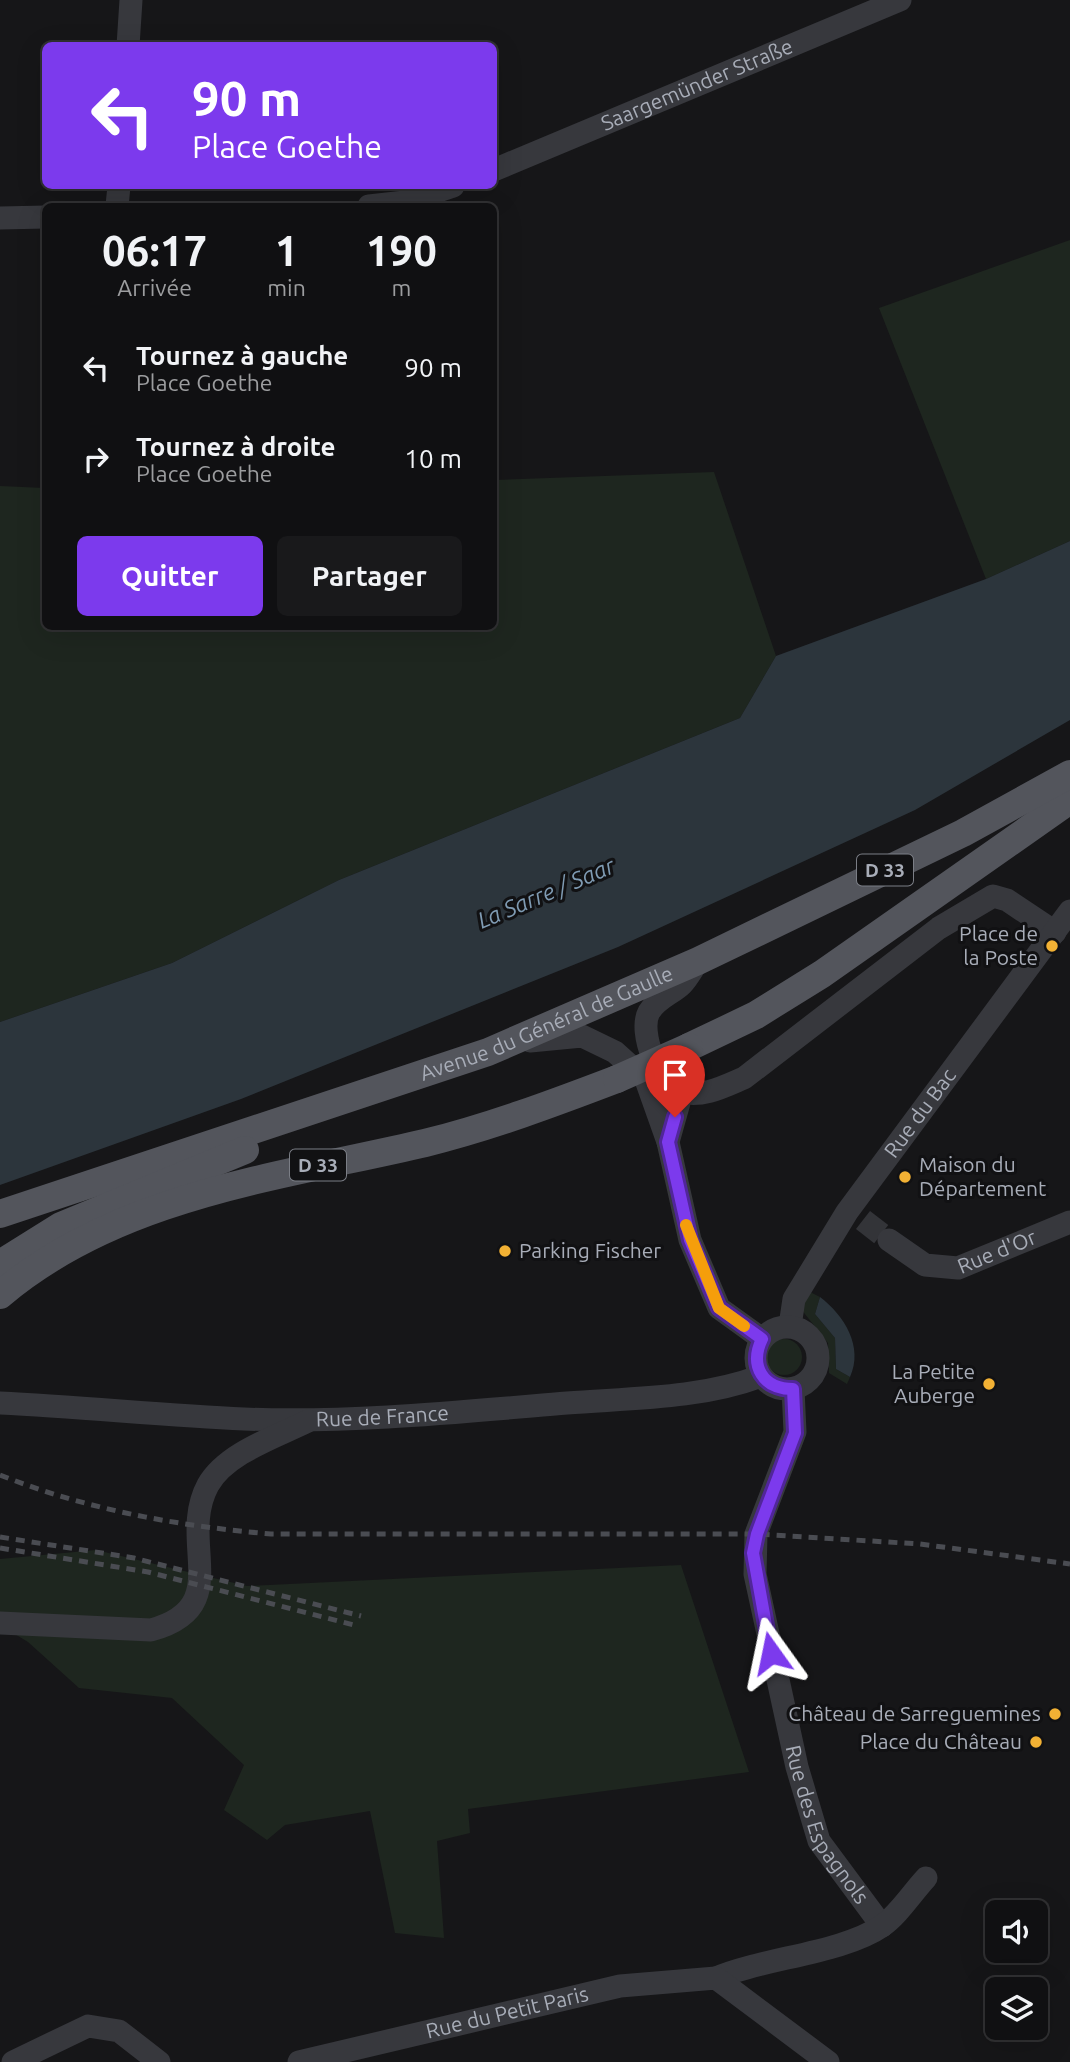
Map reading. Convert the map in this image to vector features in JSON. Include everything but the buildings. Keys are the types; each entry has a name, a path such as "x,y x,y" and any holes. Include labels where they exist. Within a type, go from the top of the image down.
{"main road":[{"name":"Avenue du Général de Gaulle","path":"0,1214 488,1052 698,961 963,832 1070,774"},
{"name":"D 33","path":"0,1295 29,1272 77,1242 196,1197 270,1176 427,1142 545,1106 617,1079 689,1047 756,1016 822,974 1070,800"},
{"path":"0,1264 61,1226 488,1052"}],"street":[{"path":"128,42 131,0"},
{"name":"Saargemünder Straße","path":"497,169 900,0"},
{"path":"396,203 444,189"},
{"path":"0,218 42,217"},
{"path":"698,961 682,984 662,997 649,1012 645,1025 646,1040 671,1086 682,1092 708,1093 744,1078 939,928 993,897 1007,900 1055,932"},
{"name":"Rue du Bac","path":"790,1326 794,1298 1070,911"},
{"path":"488,1052 539,1039 582,1036 615,1052 646,1080 668,1142 690,1240 719,1308 762,1339"},
{"path":"668,1142 682,1092"},
{"name":"Rue d'Or","path":"889,1240 925,1265 958,1268 1070,1222"},
{"path":"790,1326 810,1335 819,1356 812,1377 793,1389 781,1389 761,1376 756,1364 756,1350 769,1331 790,1326"},
{"name":"Rue de France","path":"11,1403 245,1419 314,1418 450,1412 646,1397 718,1390 761,1376"},
{"name":"Rue des Espagnols","path":"793,1389 795,1433 757,1534 755,1574 797,1767 818,1841 882,1926"},
{"path":"0,1391 11,1403"},
{"path":"0,1623 151,1630 170,1625 187,1615 195,1605 199,1573 198,1527 208,1486 226,1465 314,1418"},
{"name":"Rue du Petit Paris","path":"299,2062 620,1986 716,1978 745,1966 842,1943 882,1926 926,1878"},
{"path":"716,1978 828,2062"},
{"path":"13,2062 88,2026 119,2031 159,2062"}],"shaded area":[{"path":"1070,240 1070,541 986,579 879,308"},
{"path":"714,472 776,656 740,718 339,880 172,963 0,1022 0,486 42,488 42,630 497,630 497,480"},
{"path":"810,1292 820,1297 815,1314 835,1338 836,1369 850,1377 847,1384 829,1373 828,1343 801,1309"},
{"path":"784,1339 797,1344 802,1357 797,1370 784,1375 771,1370 766,1357 771,1344"},
{"path":"96,1550 247,1586 681,1565 749,1772 468,1809 470,1833 437,1841 444,1938 395,1933 370,1811 285,1825 267,1840 224,1810 244,1765 172,1698 79,1688 28,1642 0,1625 0,1559"}],"water":[{"name":"La Sarre / Saar","path":"1070,541 1070,720 915,810 618,947 241,1099 0,1185 0,1022 172,963 339,880 740,718 776,656 986,579"},
{"path":"820,1297 837,1313 849,1332 855,1354 850,1377 836,1369 835,1338 815,1314"}],"tunnel":[{"path":"863,1220 889,1240"}],"railway":[{"path":"0,1475 66,1498 134,1515 271,1534 756,1534 920,1544 1070,1564"},
{"path":"0,1537 134,1558 361,1616"},
{"path":"0,1548 148,1572 358,1626"}],"slow traffic":[{"path":"686,1225 719,1308 744,1326"}],"place":[{"name":"Place de la Poste","path":"1052,946"},
{"name":"Maison du Département","path":"905,1177"},
{"name":"Parking Fischer","path":"505,1251"},
{"name":"La Petite Auberge","path":"989,1384"},
{"name":"Château de Sarreguemines","path":"1055,1714"},
{"name":"Place du Château","path":"1036,1742"}],"route":[{"path":"675,1117 668,1142 690,1240 719,1308 762,1339 756,1350 756,1364 761,1376 769,1384 781,1389 793,1389 795,1433 757,1534 753,1553 771,1653"}]}
